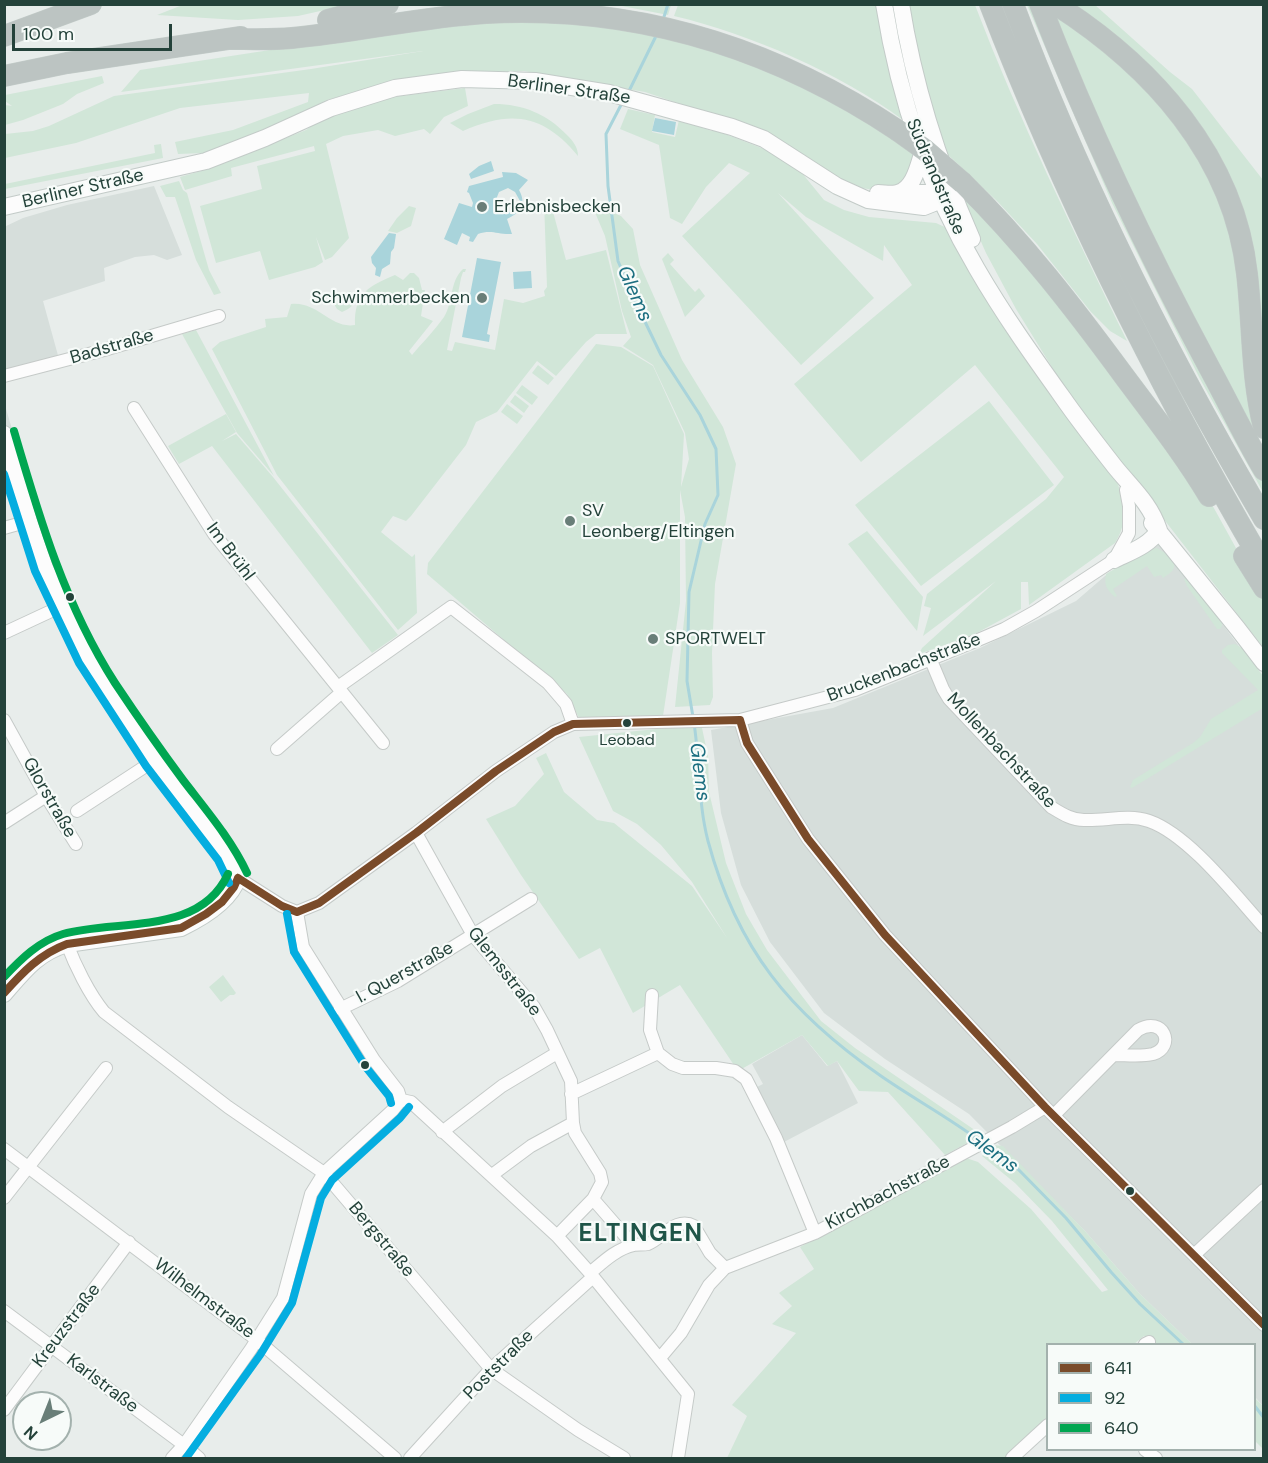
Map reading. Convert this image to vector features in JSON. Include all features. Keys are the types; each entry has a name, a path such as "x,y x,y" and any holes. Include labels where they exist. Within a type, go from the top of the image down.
{"highway":[{"path":"4,36 91,4"},
{"path":"4,76 68,63 228,39 337,19 388,4"},
{"path":"990,4 1052,153 1105,267 1213,479 1263,566"},
{"path":"1013,4 1056,109 1111,231 1169,346 1263,519"},
{"path":"1040,4 1093,134 1127,207 1179,312 1263,470"},
{"path":"1055,4 1085,24 1131,62 1167,97 1202,145 1221,179 1240,234 1248,283 1255,391 1263,428"},
{"path":"228,39 291,38 484,13 566,13 620,18 686,32 740,49 795,71 847,99 925,150 953,193 1029,252 1091,331 1202,485 1263,588"}],"main road":[{"name":"Südrandstraße","path":"884,4 902,92 922,154 953,193"},
{"name":"Südrandstraße","path":"902,4 917,84 939,156 1000,306 1064,400 1144,499 1154,514 1159,530"},
{"name":"Berliner Straße","path":"4,207 206,161 265,138 331,108 395,88 462,79 535,81 609,93 732,127 764,140 837,186 877,201 924,207 953,193"},
{"path":"898,193 906,189 916,174 922,154"},
{"path":"854,194 953,193"},
{"path":"4,434 29,521 45,568 62,606 106,688 227,855 238,878 230,896 194,922 181,928 67,944 45,952 4,993"},
{"name":"Südrandstraße","path":"1116,467 1126,490 1143,515 1159,530 1263,663"},
{"path":"1124,543 1145,531 1159,530"},
{"path":"1113,560 1144,544 1159,530"}],"street":[{"name":"Badstraße","path":"4,376 104,350 219,316"},
{"name":"Im Brühl","path":"134,408 214,534 383,743"},
{"name":"Bruckenbachstraße","path":"297,912 319,903 416,833 496,771 554,732 573,724 740,720 855,690 1004,629 1070,591 1113,560 1129,533 1126,490"},
{"path":"4,528 29,521"},
{"path":"4,633 62,606"},
{"path":"277,749 340,690 451,608 548,683 566,704 573,724"},
{"name":"Mollenbachstraße","path":"930,658 949,699 1051,807 1068,817 1083,820 1118,818 1149,821 1178,838 1202,858 1263,927"},
{"name":"Glorstraße","path":"4,720 46,796 76,844"},
{"path":"740,720 747,743 807,839 885,935 1050,1111 1263,1325"},
{"path":"77,811 156,760"},
{"path":"4,824 46,796"},
{"name":"Glemsstraße","path":"416,833 473,935 534,1007 571,1081 575,1132 600,1173 602,1182 593,1199"},
{"path":"238,878 282,906 297,912 303,947 340,1009 398,1091 401,1100"},
{"name":"I. Querstraße","path":"340,1009 398,981 531,899"},
{"name":"Bergstraße","path":"67,944 73,960 104,1012 228,1107 324,1173 490,1369 578,1430 624,1458"},
{"path":"652,995 650,1030 658,1053 672,1064 683,1068 716,1068 735,1071 747,1079 776,1138 815,1233"},
{"path":"442,1132 502,1086 557,1053"},
{"path":"572,1094 658,1053"},
{"name":"Kirchbachstraße","path":"660,1358 681,1333 709,1285 725,1268 815,1233 988,1140 1050,1111 1114,1055"},
{"path":"4,1198 106,1068"},
{"path":"172,1458 184,1445 257,1340 283,1298 312,1194 324,1173 401,1100"},
{"path":"401,1100 411,1102 557,1236 688,1394 678,1458"},
{"path":"492,1175 531,1146 573,1123"},
{"name":"Wilhelmstraße","path":"4,1149 257,1340 395,1458"},
{"path":"1194,1255 1263,1190"},
{"path":"557,1236 593,1199 633,1245"},
{"name":"Poststraße","path":"410,1458 490,1369 615,1252 633,1245 647,1244 672,1227 689,1223 710,1253 725,1268"},
{"name":"Kreuzstraße","path":"4,1410 129,1242"},
{"name":"Karlstraße","path":"4,1311 199,1458"},
{"path":"1012,1458 1046,1426"}],"shaded area":[{"path":"154,186 182,255 167,260 154,255 135,257 104,268 105,281 43,301 59,359 5,374 4,227 23,218 67,205"},
{"path":"4,402 30,490 5,497 4,497"},
{"path":"1159,540 1263,678 1263,1406 1256,1398 1256,1343 1191,1343 1139,1293 1085,1231 969,1114 885,1059 824,1013 770,942 741,885 721,813 711,730 833,708 980,648 1076,601 1105,576"},
{"path":"802,1035 827,1066 837,1061 858,1103 784,1142 755,1088 763,1084 752,1064"}],"green space":[{"path":"185,4 347,5 298,16 238,20 157,15"},
{"path":"598,5 671,5 668,15 622,6"},
{"path":"678,5 878,5 903,120 851,86 793,57 733,33 674,16"},
{"path":"907,5 975,5 1028,133 1127,341 1110,331 1091,312 1037,244 998,202 944,151 930,114"},
{"path":"1027,5 1032,5 1234,430 1263,482 1263,492 1200,379 1112,203"},
{"path":"1073,5 1095,5 1192,89 1263,180 1263,391 1233,188"},
{"path":"1052,13 1081,30 1153,94 1209,173 1234,247 1255,431 1253,432 1170,279"},
{"path":"544,18 683,39 789,74 917,153 906,182 878,190 849,185 728,120 645,92 524,71 417,77 386,84 327,100 289,119 205,153 178,154 175,142 233,130 308,102 309,93 180,108 76,143 5,158 5,134 33,131 49,126 114,96 423,51 121,92 140,70 426,26"},
{"path":"102,76 104,83 77,94 63,104 5,125 5,105 12,106 5,101 5,95"},
{"path":"465,88 468,106 444,117 430,134 424,129 395,136 378,130 343,136 326,144 349,238 332,257 325,260 316,237 323,262 315,267 269,280 260,251 216,263 200,206 262,189 257,166 315,151 314,146 231,168 232,176 185,190 180,177 208,169 306,130 332,111 393,97"},
{"path":"494,104 525,108 543,116 571,140 578,156 552,131 526,120 497,120 463,131 450,123"},
{"path":"628,109 655,115 652,132 675,137 679,120 715,130 764,149 802,173 824,200 844,210 869,217 936,223 949,229 1115,477 1123,502 1124,518 1115,543 1029,605 1028,582 1021,582 1021,609 973,635 919,654 922,648 996,581 923,636 931,608 924,606 927,594 1046,499 1064,477 975,365 861,462 794,384 912,285 884,245 883,261 806,217 778,193 874,298 801,365 682,236 750,173 729,163 706,187 682,224 670,218 659,145 620,129"},
{"path":"161,144 163,158 5,189 5,184 155,153 154,145"},
{"path":"179,181 187,193 209,270 221,293 214,295 196,260 175,197 166,197 160,186"},
{"path":"956,185 1015,242 1210,501 1263,597 1263,647 1076,406 1016,309 986,253"},
{"path":"552,200 552,208 566,260 606,250 627,334 596,334 556,376 537,361 497,412 476,422 466,445 411,516 406,521 393,516 381,532 412,557 415,554 417,613 398,630 277,475 212,349 220,342 266,327 265,319 287,317 291,304 309,307 338,323 355,325 357,305 365,292 395,275 403,280 410,273 414,273 419,278 422,290 425,290 421,316 433,321 409,351 412,355 444,317 453,286 459,274 466,269 461,278 447,350 452,351 455,342 495,350 504,299 523,303 545,296 544,291 547,287 544,201"},
{"name":"SV Leonberg/Eltingen","path":"591,203 621,216 633,229 640,265 682,360 723,427 736,464 715,584 713,697 710,705 675,707 686,601 685,517 680,490 680,603 663,716 580,720 567,694 427,574 428,563 596,344 621,347 653,366 684,434 681,487 689,459 685,433 653,365 623,346 631,337 622,311 605,236"},
{"path":"409,206 416,208 411,226 397,233 388,231 397,218"},
{"path":"668,253 674,260 670,264 695,292 699,288 705,296 685,317 662,259"},
{"path":"350,291 355,296 354,302 342,312 334,304 341,295"},
{"path":"196,330 274,476 237,433 182,334"},
{"path":"538,365 554,378 548,385 532,373"},
{"path":"522,385 538,397 532,405 516,393"},
{"path":"515,395 529,406 524,413 510,402"},
{"path":"989,401 1054,485 921,586 855,505"},
{"path":"507,404 523,416 517,424 501,412"},
{"path":"226,414 236,432 222,441 236,434 273,477 398,635 372,653 212,446 179,464 168,446"},
{"path":"867,531 923,597 917,631 848,544"},
{"path":"1157,548 1173,558 1174,568 1171,572 1163,578 1161,575 1154,577 1147,566 1113,589 1117,596 1115,597 1106,587 1106,574 1146,550"},
{"path":"1187,578 1222,623 1220,629 1217,629 1187,586 1184,579"},
{"path":"1235,644 1242,648 1263,676 1263,708 1132,788 1130,787 1133,780 1193,743 1200,737 1211,719 1258,690 1222,653 1228,645"},
{"path":"675,727 702,728 708,756 709,792 726,863 746,914 767,950 821,1021 855,1048 982,1135 945,1155 888,1092 859,1091 837,1061 828,1066 802,1035 738,1071 680,985 633,1013 600,948 579,959 521,875 486,819 515,806 544,774 536,758 546,753 564,792 597,820 614,823 692,886 727,938 692,882 661,845 637,824 613,811 579,737"},
{"path":"223,975 236,993 221,1002 209,987"},
{"path":"993,1145 1003,1146 1085,1231 1139,1293 1191,1343 1153,1343 1144,1336 1135,1343 1046,1343 1046,1419 1005,1458 727,1458 747,1416 732,1405 796,1333 772,1324 792,1306 779,1293 814,1269 800,1247 966,1158 978,1162 1031,1209 1102,1292 1108,1290 1052,1221 1015,1183 982,1156"},
{"path":"1256,1399 1263,1406 1263,1449 1256,1442"}],"water":[{"path":"655,118 676,122 674,135 652,131"},
{"path":"491,161 494,171 471,179 469,174 479,166"},
{"name":"Erlebnisbecken","path":"502,172 516,173 528,180 519,190 522,200 521,207 507,219 512,234 491,232 478,234 473,242 469,241 470,237 462,233 457,245 444,239 459,203 472,207 473,203 467,192 469,186 503,177","holes":["508,188 515,192 520,201 518,209 510,214 509,211 500,210 495,202 499,192"]},
{"path":"389,233 396,234 394,248 391,252 390,264 382,269 380,277 375,275 376,268 371,257"},
{"name":"Schwimmerbecken","path":"477,258 501,262 487,334 490,335 489,342 462,337"},
{"path":"531,271 532,288 514,289 513,272"}],"waterway":[{"name":"Glems","path":"663,20 668,4"},
{"name":"Glems","path":"628,93 657,34"},
{"name":"Glems","path":"623,101 606,134 608,186 618,261 661,355 700,415 716,449 718,495 705,524 689,592 687,681 693,717"},
{"name":"Glems","path":"694,723 702,812 708,841 720,880 751,946 771,975 820,1028 893,1084 980,1141"},
{"name":"Glems","path":"985,1145 1016,1167 1066,1218 1140,1304 1182,1343"},
{"name":"Glems","path":"1256,1408 1264,1418"}],"transit line":[{"name":"640","path":"14,431 44,529 68,592 97,653 149,732 226,837 247,873"},
{"name":"92","path":"4,474 35,571 79,663 146,766 218,860 229,883"},
{"name":"641","path":"740,720 747,743 808,839 885,935 1045,1107 1264,1325"},
{"name":"641","path":"238,878 282,906 297,912 319,903 416,833 496,771 554,732 573,724 740,720"},
{"name":"640","path":"4,977 31,951 54,937 84,930 155,922 178,916 198,907 215,894 228,874"},
{"name":"641","path":"4,993 40,958 67,944 181,928 222,902 238,878"},
{"name":"92","path":"287,914 294,952 365,1066 389,1096 391,1103"},
{"name":"92","path":"186,1458 260,1355 292,1303 321,1198 332,1180 409,1107"}],"place":[{"name":"Erlebnisbecken","path":"482,207"},
{"name":"Schwimmerbecken","path":"482,298"},
{"name":"SV Leonberg/Eltingen","path":"570,521"},
{"name":"SPORTWELT","path":"653,639"},
{"name":"Leobad","path":"627,723"}],"district":[{"name":"ELTINGEN","path":"641,1235"}]}
